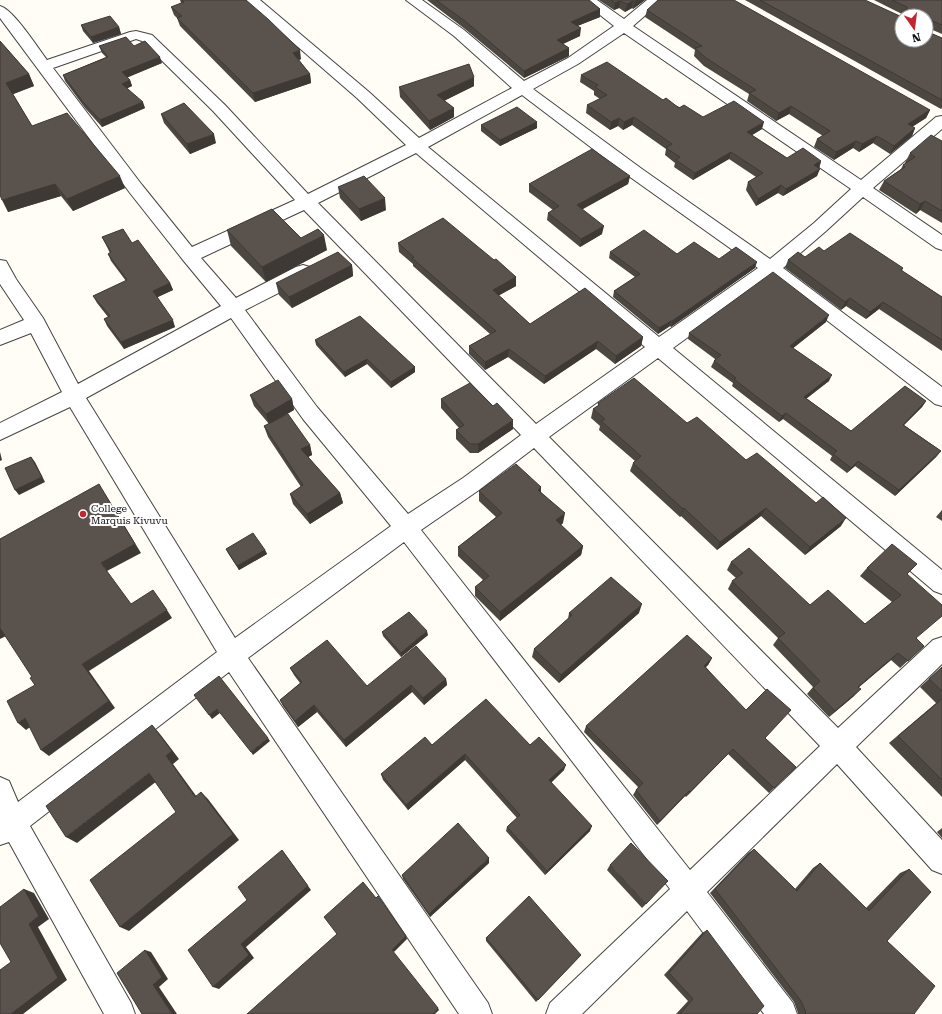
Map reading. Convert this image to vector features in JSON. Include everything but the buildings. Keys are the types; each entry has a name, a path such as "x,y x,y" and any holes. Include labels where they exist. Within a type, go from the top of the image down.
{"street":[{"path":"251,0 363,95 417,146 942,584"},
{"path":"413,0 459,33 522,88 636,173 771,268 942,398"},
{"path":"588,0 942,244"},
{"path":"189,256 306,202 417,146 573,61 624,26 656,0"},
{"path":"0,10 7,17 189,256 234,309 310,413 406,528 688,890 782,1014"},
{"path":"43,66 130,36 136,35 147,38 219,108 306,202 536,435 838,746 942,860"},
{"path":"7,827 232,655 406,528 471,484 536,435 771,268 820,227 938,117"},
{"path":"0,432 46,411 215,318 352,247"},
{"path":"3,278 36,323 74,396 232,655 477,1014"},
{"path":"0,338 36,323"},
{"path":"561,1014 688,890 942,648"},
{"path":"0,790 7,827 120,1014"}],"place":[{"name":"College Marquis Kivuvu","path":"83,514"}]}
